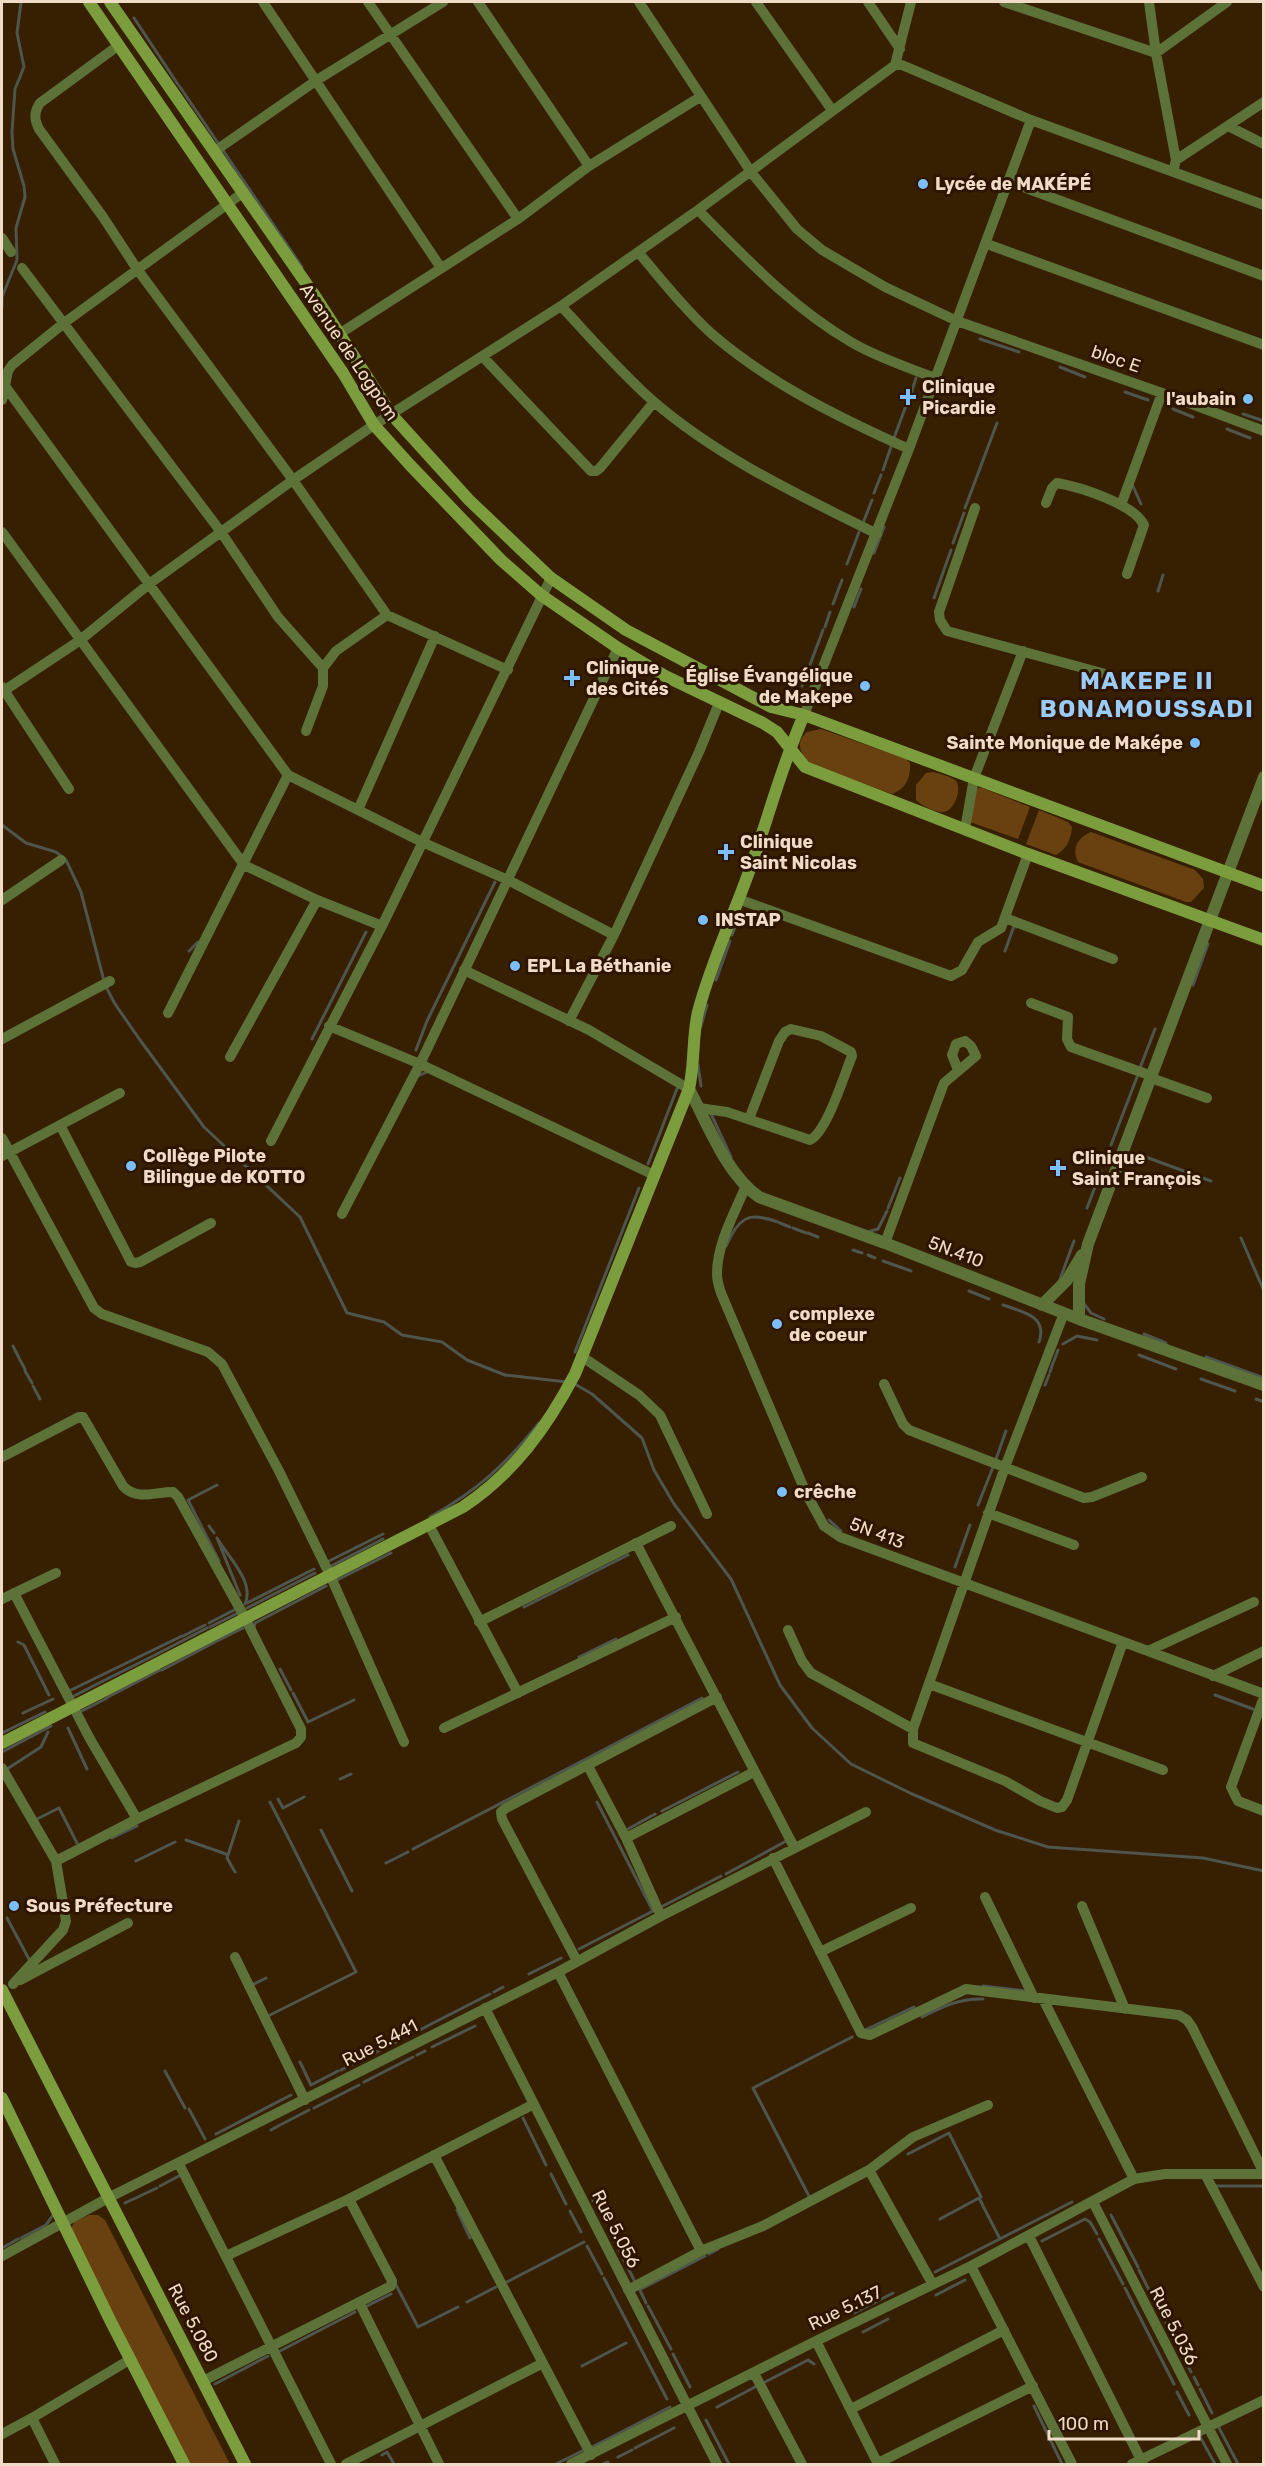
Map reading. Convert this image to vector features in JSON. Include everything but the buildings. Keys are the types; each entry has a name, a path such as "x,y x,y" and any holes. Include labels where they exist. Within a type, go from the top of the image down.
{"main road":[{"name":"Avenue de Logpom","path":"89,2 343,373 374,425 501,560 541,595 618,648 665,676 777,732 805,767 1028,854 1263,940"},
{"name":"Avenue de Logpom","path":"110,2 244,192 391,414 469,500 551,578 626,630 771,707 804,715 1263,886"},
{"path":"2,1743 429,1525 479,1496 525,1454 559,1405 575,1374 689,1089 693,1069 697,1015 705,987 738,899 789,748 804,715"},
{"name":"Rue 5.080","path":"2,1990 245,2464"},
{"path":"2,2098 184,2464"}],"street":[{"path":"263,2 441,268"},
{"path":"368,2 518,219"},
{"path":"215,151 317,80 444,2"},
{"path":"478,2 589,166"},
{"name":"bloc E","path":"639,2 751,172 797,229 822,250 885,286 957,321 1263,431"},
{"path":"756,2 832,110"},
{"path":"868,2 900,49"},
{"path":"895,65 911,2"},
{"path":"1004,2 1156,53"},
{"path":"1149,2 1176,160 1173,172"},
{"path":"1156,53 1227,2"},
{"path":"119,45 47,97 36,109 35,116 39,129 48,144 293,480 387,615 508,670"},
{"path":"69,789 2,690 79,640 149,584 293,480 374,425 561,306 751,172 895,65 902,65 1031,120 1263,205"},
{"path":"339,334 518,219 589,166 700,97"},
{"path":"1176,160 1263,102"},
{"path":"804,715 877,534 987,244 1007,181 1031,120"},
{"path":"1228,126 1263,144"},
{"path":"1007,181 1263,276"},
{"path":"2,400 12,364 64,323 244,192"},
{"path":"698,210 766,279 794,304 825,326 853,343 935,378"},
{"path":"2,238 11,252"},
{"path":"987,244 1263,345"},
{"path":"638,252 712,334 759,369 829,412 909,449"},
{"path":"22,268 221,532 278,616 323,668"},
{"path":"561,306 654,402 712,445 768,479 877,534"},
{"path":"483,357 591,471 600,468 654,402"},
{"path":"5,386 288,775 422,842 508,880 614,935"},
{"path":"1121,505 1162,393"},
{"path":"1046,503 1052,488 1057,483 1121,505 1137,513 1144,525 1127,574"},
{"path":"975,508 939,612 940,620 947,631 1108,675"},
{"path":"2,532 244,865 317,900 382,926"},
{"path":"271,1141 382,926 551,578"},
{"path":"306,731 323,686 323,668 336,651 387,615"},
{"path":"358,810 435,636"},
{"path":"342,1214 420,1064 618,648"},
{"path":"965,829 974,778 1023,651"},
{"path":"569,1021 614,935 695,762 719,703"},
{"path":"168,1013 288,775"},
{"path":"1079,1319 1079,1284 1088,1244 1263,777"},
{"path":"738,899 951,976 962,970 978,942 998,931 1005,918 1028,854"},
{"path":"2,900 61,860"},
{"path":"230,1057 317,900"},
{"path":"1005,918 1113,959"},
{"path":"464,970 569,1021 689,1089"},
{"path":"2,1038 110,981"},
{"path":"1031,1003 1068,1017 1067,1039 1071,1047 1207,1098"},
{"path":"329,1026 420,1064 654,1175"},
{"path":"699,1108 714,1109 749,1119 805,1140 815,1138 824,1123 852,1056 851,1052 821,1036 791,1029 785,1032 779,1041 749,1119"},
{"path":"885,1243 944,1083 958,1070"},
{"name":"5N.410","path":"689,1089 734,1173 745,1188 773,1204 885,1243 1079,1319 1263,1385"},
{"path":"5,1154 120,1094"},
{"path":"60,1125 131,1262 140,1262 211,1223"},
{"path":"2,1138 5,1154 94,1308 102,1314 208,1352 222,1364 279,1471 330,1575 404,1742"},
{"name":"5N 413","path":"745,1188 723,1241 717,1274 721,1293 824,1526 840,1537 1263,1696"},
{"path":"1042,1305 1067,1280 1088,1244"},
{"path":"1064,1313 963,1583 911,1739 915,1746 1005,1781 1057,1808 1062,1807 1067,1800 1123,1642"},
{"path":"582,1356 639,1395 660,1415 707,1514"},
{"path":"884,1384 903,1424 909,1430 1088,1498 1142,1477"},
{"path":"2,1457 83,1417 129,1493 137,1496 173,1492 178,1497 246,1618 301,1729 301,1737 296,1743 137,1819 56,1861"},
{"path":"988,1514 1074,1545"},
{"path":"429,1525 518,1693"},
{"path":"479,1622 671,1526"},
{"path":"636,1543 794,1847"},
{"path":"2,1599 56,1573"},
{"path":"14,1593 72,1706 137,1819"},
{"path":"1148,1651 1254,1602"},
{"path":"444,1728 676,1617"},
{"path":"788,1630 802,1661 811,1673 913,1729"},
{"path":"1213,1676 1263,1651"},
{"path":"929,1684 1163,1770"},
{"path":"1263,1696 1231,1787 1238,1801 1263,1812"},
{"path":"577,1961 502,1819 501,1812 717,1697"},
{"path":"588,1766 626,1838 661,1916"},
{"path":"2,1768 56,1861 66,1926 13,1984"},
{"path":"626,1838 754,1772"},
{"name":"Rue 5.441","path":"2,2256 108,2198 558,1972 661,1916 866,1812"},
{"path":"773,1858 865,2036 966,1989 1038,1998 1125,2009 1179,2015 1192,2027 1263,2174 1165,2174 1134,2179 1038,1998 985,1898"},
{"path":"1082,1906 1125,2009"},
{"path":"820,1952 911,1908"},
{"path":"2,1990 128,1923"},
{"path":"235,1957 305,2100"},
{"path":"558,1972 701,2252"},
{"name":"Rue 5.056","path":"485,2008 717,2464"},
{"path":"226,2256 349,2199 534,2104"},
{"path":"628,2290 701,2252 763,2226 869,2170 913,2138 988,2105"},
{"path":"434,2155 591,2455"},
{"path":"179,2164 331,2464"},
{"path":"869,2170 932,2283"},
{"path":"1205,2174 1263,2287"},
{"name":"Rue 5.137","path":"571,2464 932,2283 971,2266 1134,2179"},
{"path":"203,2381 391,2286 392,2281 349,2199"},
{"name":"Rue 5.036","path":"1093,2202 1227,2464"},
{"path":"1029,2236 1139,2463 1263,2400"},
{"path":"971,2266 1072,2464"},
{"path":"359,2302 440,2464"},
{"path":"850,2409 1004,2330"},
{"path":"816,2341 878,2464 1033,2386"},
{"path":"2,2434 131,2359"},
{"path":"346,2464 543,2362"},
{"path":"754,2373 802,2464"},
{"path":"32,2418 55,2464"}],"shaded area":[{"path":"821,729 906,759 910,763 907,782 892,794 808,763 801,751 801,740 807,732"},
{"path":"926,773 945,775 958,784 957,798 953,806 944,812 935,811 916,800 916,785"},
{"path":"976,788 982,788 1030,807 1018,839 970,822"},
{"path":"1039,810 1068,822 1072,827 1068,843 1056,855 1026,844"},
{"path":"1091,832 1195,870 1203,879 1204,888 1191,902 1186,902 1078,862 1075,853 1077,844 1082,837"},
{"path":"89,2215 98,2215 105,2220 230,2464 190,2464 73,2238 71,2229 74,2222"}],"waterway":[{"path":"2,297 17,260 16,228 25,197 13,149 12,132 15,89 24,67 17,33 21,2"},
{"path":"134,18 179,86"},
{"path":"180,87 302,267"},
{"path":"2,297 2,307"},
{"path":"980,339 1019,352"},
{"path":"1060,367 1085,377"},
{"path":"909,400 916,378"},
{"path":"1125,392 1148,400"},
{"path":"894,438 907,403"},
{"path":"1173,409 1193,417"},
{"path":"1243,414 1264,421"},
{"path":"965,508 997,423"},
{"path":"1227,429 1250,438"},
{"path":"883,470 892,444"},
{"path":"874,493 881,475"},
{"path":"1132,484 1141,504"},
{"path":"863,523 872,500"},
{"path":"953,543 964,513"},
{"path":"874,553 884,527"},
{"path":"847,564 859,532"},
{"path":"934,598 951,550"},
{"path":"1158,591 1163,575"},
{"path":"833,604 842,580"},
{"path":"854,607 861,589"},
{"path":"825,627 830,612"},
{"path":"802,686 823,630"},
{"path":"2,825 26,843 56,852 66,860 81,892 104,981"},
{"path":"416,1050 427,1021 495,882"},
{"path":"732,935 740,915"},
{"path":"1005,951 1014,926 1016,927"},
{"path":"312,1039 366,932"},
{"path":"716,980 730,941"},
{"path":"189,951 198,942"},
{"path":"1193,985 1208,944"},
{"path":"106,987 140,1040 204,1127 300,1217 347,1313 384,1322 402,1335 442,1342 467,1360 505,1375 567,1382"},
{"path":"701,1026 707,1005"},
{"path":"1140,1068 1155,1029"},
{"path":"698,1065 701,1086"},
{"path":"416,1077 429,1071"},
{"path":"1111,1145 1137,1077"},
{"path":"648,1164 678,1086"},
{"path":"711,1114 731,1157"},
{"path":"1104,1165 1109,1152"},
{"path":"1143,1156 1211,1181"},
{"path":"1087,1208 1101,1171"},
{"path":"888,1208 900,1178"},
{"path":"575,1352 639,1188"},
{"path":"867,1232 878,1229 887,1211"},
{"path":"731,1236 740,1223 750,1217 778,1222"},
{"path":"780,1223 790,1227"},
{"path":"793,1228 806,1233"},
{"path":"808,1233 818,1237"},
{"path":"726,1246 730,1238"},
{"path":"1241,1238 1264,1291"},
{"path":"1059,1282 1074,1241"},
{"path":"853,1250 862,1253"},
{"path":"868,1255 875,1258"},
{"path":"883,1261 911,1271"},
{"path":"969,1291 989,1299"},
{"path":"1084,1304 1091,1313 1104,1319"},
{"path":"1003,1305 1026,1313 1037,1321 1041,1333 1039,1342"},
{"path":"1144,1334 1166,1343"},
{"path":"1063,1344 1077,1336 1097,1340"},
{"path":"13,1346 19,1358"},
{"path":"1054,1361 1058,1350"},
{"path":"1139,1355 1176,1369"},
{"path":"1206,1357 1264,1378"},
{"path":"20,1360 25,1369"},
{"path":"1050,1372 1053,1363"},
{"path":"25,1371 32,1383"},
{"path":"1045,1385 1049,1375"},
{"path":"1201,1379 1235,1391"},
{"path":"573,1383 592,1394 642,1438 654,1470 674,1504 731,1579 780,1685 812,1728 851,1764 995,1830 1048,1847 1203,1858 1264,1871"},
{"path":"33,1386 40,1399"},
{"path":"1256,1399 1264,1402"},
{"path":"430,1517 490,1476 539,1423"},
{"path":"996,1459 1006,1431"},
{"path":"978,1505 993,1467"},
{"path":"217,1485 188,1500 219,1561"},
{"path":"811,1488 815,1496"},
{"path":"829,1520 841,1531"},
{"path":"955,1567 970,1525"},
{"path":"209,1526 214,1533"},
{"path":"327,1562 383,1534"},
{"path":"240,1595 217,1538 243,1578 247,1596 245,1604"},
{"path":"331,1566 383,1539"},
{"path":"335,1581 391,1553"},
{"path":"524,1607 628,1555"},
{"path":"247,1603 314,1569"},
{"path":"247,1608 315,1573"},
{"path":"254,1628 255,1623 326,1586"},
{"path":"209,1623 234,1610"},
{"path":"210,1627 236,1614"},
{"path":"183,1636 205,1625"},
{"path":"155,1655 207,1628"},
{"path":"217,1641 243,1628"},
{"path":"68,1689 69,1691 182,1636"},
{"path":"579,1657 616,1639"},
{"path":"18,1642 24,1645 49,1695"},
{"path":"162,1670 215,1642"},
{"path":"101,1682 153,1656"},
{"path":"280,1669 291,1690"},
{"path":"108,1697 160,1670"},
{"path":"72,1697 99,1683"},
{"path":"293,1693 308,1722 354,1700"},
{"path":"1215,1695 1253,1709"},
{"path":"78,1713 107,1698"},
{"path":"586,1759 702,1698"},
{"path":"23,1713 53,1699"},
{"path":"2,1733 45,1712"},
{"path":"2,1752 51,1726"},
{"path":"68,1728 87,1769"},
{"path":"8,1771 7,1769 41,1747 48,1732"},
{"path":"413,1849 584,1760"},
{"path":"662,1811 738,1772"},
{"path":"340,1779 351,1774"},
{"path":"278,1799 283,1808 304,1797"},
{"path":"270,1802 289,1839"},
{"path":"579,1949 653,1911 597,1802"},
{"path":"35,1820 59,1808 77,1843"},
{"path":"628,1829 655,1814"},
{"path":"235,1872 227,1858 239,1821"},
{"path":"112,1838 137,1826"},
{"path":"321,1830 352,1891"},
{"path":"186,1840 226,1854"},
{"path":"726,1874 788,1840"},
{"path":"290,1841 317,1895"},
{"path":"136,1861 175,1842"},
{"path":"386,1863 408,1852"},
{"path":"661,1907 721,1876"},
{"path":"318,1897 356,1972"},
{"path":"7,1918 30,1961"},
{"path":"529,1974 561,1958"},
{"path":"270,2015 354,1973"},
{"path":"252,1985 266,1978"},
{"path":"983,1986 1026,1991"},
{"path":"494,1992 503,1987"},
{"path":"435,2022 490,1994"},
{"path":"922,2017 959,2002 983,1999"},
{"path":"865,2030 914,2007"},
{"path":"418,2031 433,2023"},
{"path":"432,2047 475,2026"},
{"path":"811,2200 753,2088 852,2037"},
{"path":"392,2044 400,2040"},
{"path":"341,2070 390,2045"},
{"path":"417,2055 425,2051"},
{"path":"364,2082 413,2057"},
{"path":"300,2062 311,2085 338,2071"},
{"path":"165,2071 185,2108"},
{"path":"314,2108 359,2085"},
{"path":"216,2134 291,2095"},
{"path":"189,2109 205,2139"},
{"path":"282,2124 309,2110"},
{"path":"523,2118 546,2165"},
{"path":"271,2130 280,2125"},
{"path":"908,2154 949,2133 1000,2239"},
{"path":"551,2174 566,2204"},
{"path":"160,2186 179,2176"},
{"path":"1216,2186 1264,2186"},
{"path":"125,2203 157,2188"},
{"path":"940,2219 979,2198"},
{"path":"593,2200 603,2218"},
{"path":"935,2272 1072,2202"},
{"path":"457,2210 470,2238"},
{"path":"570,2211 581,2232"},
{"path":"21,2238 46,2225 53,2215"},
{"path":"1111,2215 1138,2267"},
{"path":"1042,2241 1085,2219 1090,2222 1097,2234"},
{"path":"612,2236 635,2282"},
{"path":"2,2248 18,2239"},
{"path":"1099,2239 1123,2284"},
{"path":"503,2284 584,2242"},
{"path":"587,2246 602,2274"},
{"path":"709,2254 718,2249"},
{"path":"641,2289 705,2256"},
{"path":"1139,2270 1151,2294"},
{"path":"604,2278 667,2399"},
{"path":"936,2295 965,2280"},
{"path":"395,2283 418,2327 458,2307"},
{"path":"467,2302 496,2287"},
{"path":"639,2288 646,2303"},
{"path":"1125,2288 1174,2384"},
{"path":"854,2313 893,2293"},
{"path":"363,2308 391,2294"},
{"path":"648,2306 671,2349"},
{"path":"278,2352 355,2312"},
{"path":"863,2332 888,2319"},
{"path":"1166,2323 1171,2332"},
{"path":"1174,2338 1191,2372"},
{"path":"582,2366 626,2343"},
{"path":"673,2354 690,2387"},
{"path":"215,2384 268,2356"},
{"path":"763,2383 808,2360 814,2364"},
{"path":"1194,2377 1198,2385"},
{"path":"717,2407 757,2386"},
{"path":"1200,2389 1212,2413"},
{"path":"1177,2392 1189,2415"},
{"path":"1034,2406 1062,2464"},
{"path":"590,2448 670,2407"},
{"path":"706,2420 729,2464"},
{"path":"1218,2426 1238,2464"},
{"path":"635,2448 674,2428"},
{"path":"1198,2433 1215,2464"},
{"path":"618,2457 632,2450"},
{"path":"556,2464 582,2451"},
{"path":"382,2455 387,2452 394,2464"},
{"path":"603,2464 608,2462"}],"place":[{"name":"Lycée de MAKÉPÉ","path":"923,184"},
{"name":"Clinique Picardie","path":"908,397"},
{"name":"l'aubain","path":"1248,399"},
{"name":"Clinique des Cités","path":"572,678"},
{"name":"Église Évangélique de Makepe","path":"865,686"},
{"name":"Sainte Monique de Maképe","path":"1195,743"},
{"name":"Clinique Saint Nicolas","path":"726,852"},
{"name":"INSTAP","path":"703,920"},
{"name":"EPL La Béthanie","path":"515,966"},
{"name":"Collège Pilote Bilingue de KOTTO","path":"131,1166"},
{"name":"Clinique Saint François","path":"1058,1168"},
{"name":"complexe de coeur","path":"777,1324"},
{"name":"crêche","path":"782,1492"},
{"name":"Sous Préfecture","path":"14,1906"}],"district":[{"name":"MAKEPE II BONAMOUSSADI","path":"1147,695"}]}
